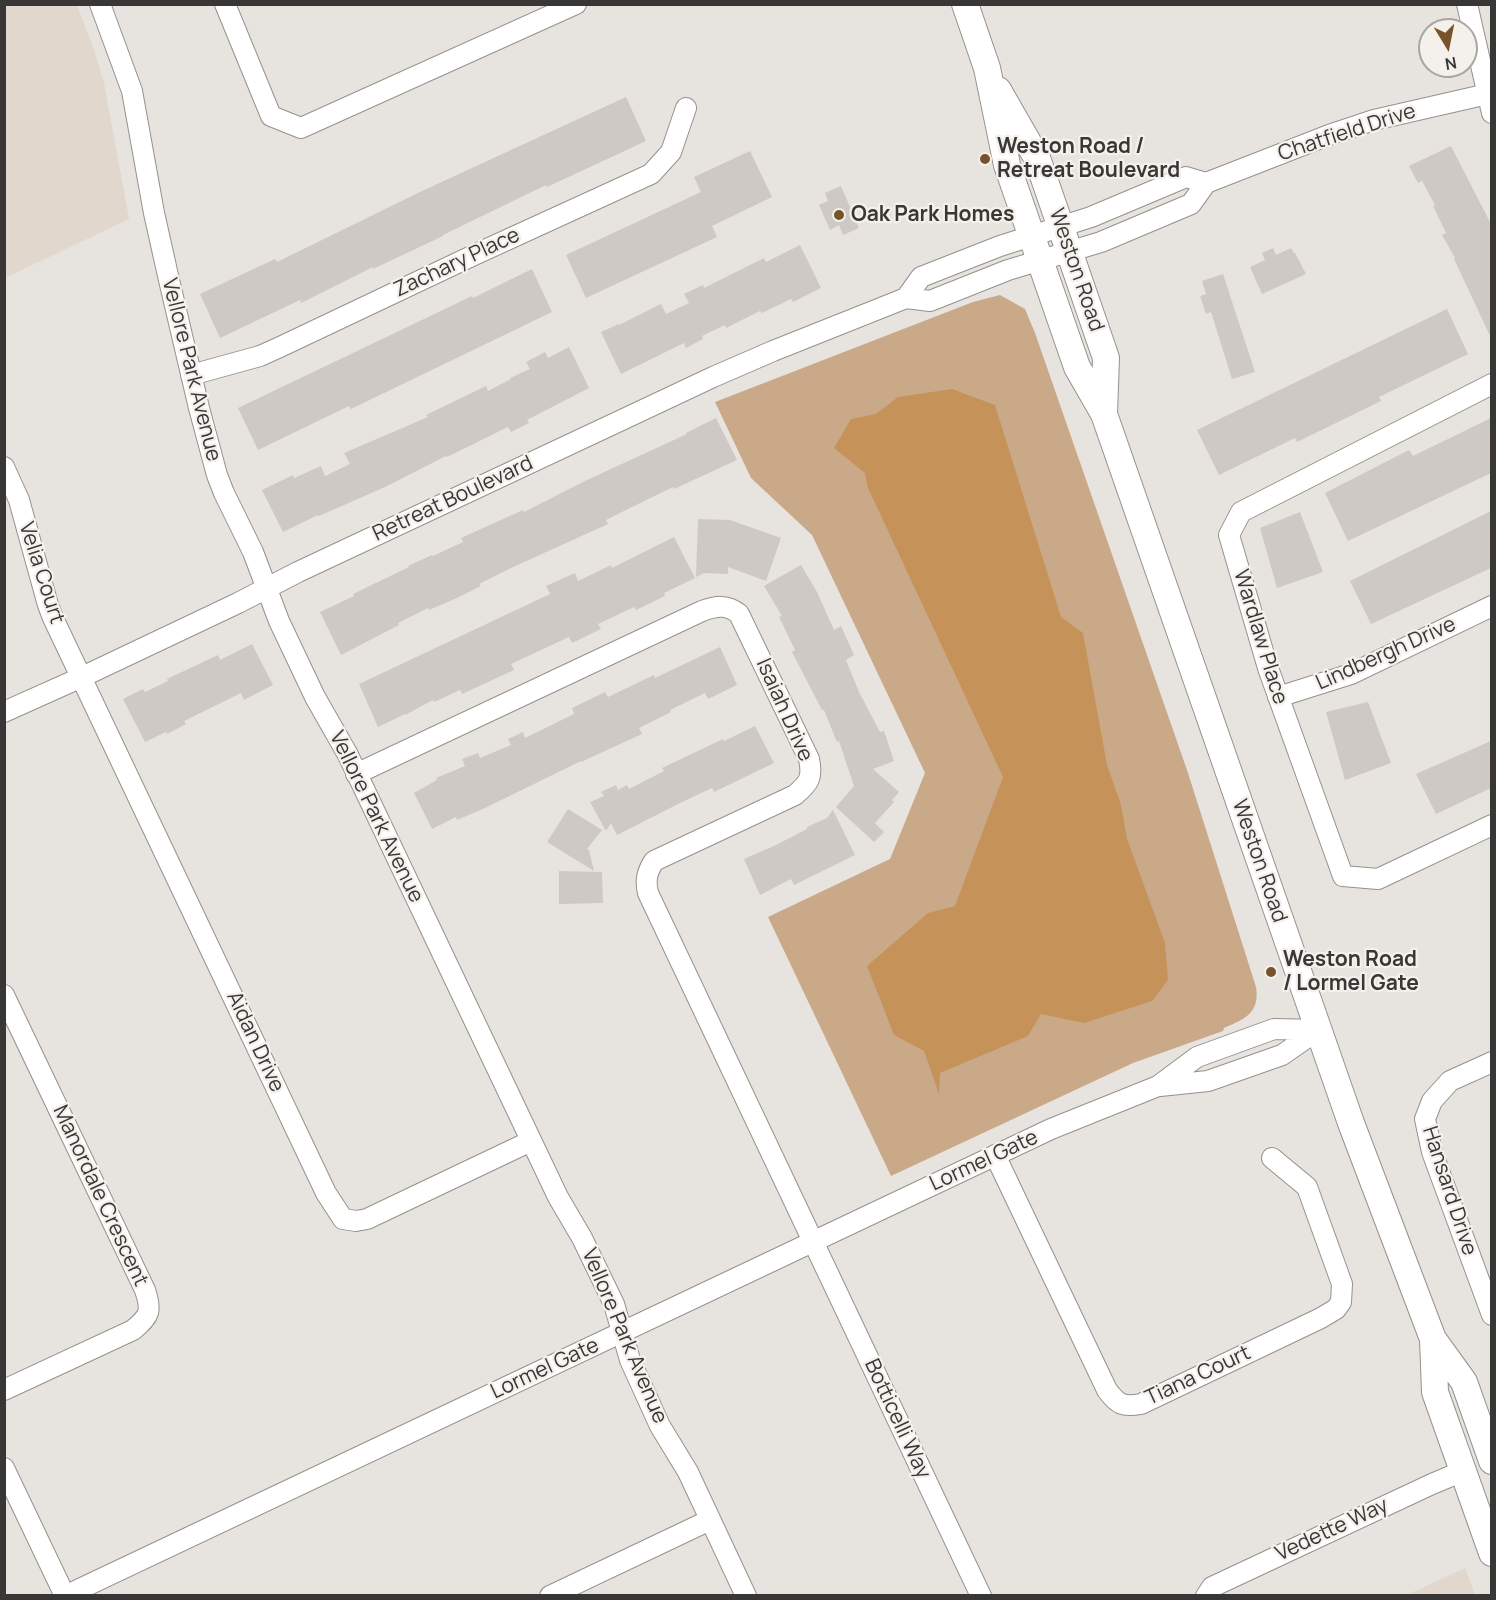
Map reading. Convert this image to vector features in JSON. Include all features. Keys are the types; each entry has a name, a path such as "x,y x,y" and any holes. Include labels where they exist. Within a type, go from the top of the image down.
{"main road":[{"name":"Weston Road","path":"965,4 987,68 1007,165 1077,367 1104,414 1351,1124 1433,1339 1464,1382 1491,1461"},
{"name":"Weston Road","path":"987,68 1037,158 1106,358 1104,414"},
{"name":"Weston Road","path":"1433,1339 1435,1392 1491,1553"}],"street":[{"name":"Vellore Park Avenue","path":"100,4 132,91 154,213 191,375 224,493 253,552 279,621 315,697 348,755 558,1197 582,1238 614,1304 630,1360 660,1426 688,1472 746,1596"},
{"path":"225,4 271,116 301,128 576,4"},
{"path":"1467,4 1489,93 1491,113"},
{"name":"Chatfield Drive","path":"1041,260 1101,242 1191,204 1206,183 1329,135 1374,120 1489,93"},
{"name":"Zachary Place","path":"191,375 270,352 651,174 671,152 686,108"},
{"name":"Chatfield Drive","path":"1060,226 1091,217 1186,177 1206,183"},
{"name":"Retreat Boulevard","path":"906,298 921,278 1000,246 1060,226"},
{"name":"Retreat Boulevard","path":"4,712 713,377 906,298 930,301 1008,270 1041,260"},
{"name":"Wardlaw Place","path":"1491,384 1241,512 1229,535 1278,697 1342,876 1378,879 1491,825"},
{"name":"Velia Court","path":"4,467 19,500 48,605 82,677"},
{"name":"Isaiah Drive","path":"356,774 702,611 724,606 739,614 809,759 810,777 807,785 795,795 654,861 647,872 646,883 648,893 813,1242"},
{"name":"Lindbergh Drive","path":"1278,697 1351,674 1491,606"},
{"name":"Aidan Drive","path":"82,677 326,1193 344,1219 356,1221 367,1219 531,1141"},
{"name":"Manordale Crescent","path":"4,995 149,1302 149,1311 144,1321 133,1329 4,1390"},
{"name":"Lormel Gate","path":"65,1596 995,1155 1051,1129 1158,1086 1197,1057 1274,1029 1318,1029"},
{"name":"Lormel Gate","path":"1158,1086 1208,1081 1282,1055 1318,1029"},
{"name":"Hansard Drive","path":"1491,1062 1450,1081 1432,1101 1425,1119 1432,1152 1491,1315"},
{"name":"Tiana Court","path":"995,1155 1107,1390 1121,1405 1131,1406 1141,1404 1321,1318 1336,1309 1341,1302 1342,1284 1307,1187 1272,1158"},
{"name":"Botticelli Way","path":"813,1242 981,1596"},
{"path":"4,1468 65,1596"},
{"name":"Vedette Way","path":"1206,1596 1212,1587 1463,1471"},
{"path":"550,1596 710,1520"}],"shaded area":[{"path":"5,4 77,5 104,83 129,219 5,278"},
{"path":"1000,295 1025,309 1035,333 1188,773 1257,996 1256,1003 1249,1014 1224,1028 1223,1031 1133,1063 891,1176 768,917 890,859 925,773 812,535 751,478 715,402 973,302"},
{"path":"952,389 995,405 1061,617 1083,633 1107,765 1121,805 1127,839 1165,943 1168,980 1152,1001 1084,1023 1041,1014 1028,1036 940,1073 939,1094 924,1051 894,1035 867,966 928,913 955,906 1003,777 868,488 865,473 834,448 851,419 876,414 898,397"},
{"path":"1465,1568 1475,1595 1407,1595"}],"building":[{"path":"626,97 646,141 547,187 546,185 301,303 300,300 220,338 200,294 275,259 277,262 422,191"},
{"path":"1451,146 1491,224 1491,338 1455,258 1442,235 1446,233 1433,206 1435,205 1422,181 1418,183 1409,166"},
{"path":"750,151 772,197 712,226 717,237 586,298 566,255 701,192 694,177"},
{"name":"Oak Park Homes","path":"841,186 859,228 843,235 839,225 830,230 819,205 828,201 825,193"},
{"path":"800,245 821,288 793,302 791,299 762,313 760,311 726,328 725,325 702,336 703,339 686,348 684,343 621,374 601,332 661,304 666,314 689,303 684,294 703,285 704,288 764,258 766,262"},
{"path":"1273,248 1276,255 1291,248 1306,274 1262,294 1250,267 1265,260 1262,253"},
{"path":"532,269 552,312 351,409 349,406 258,450 238,408"},
{"path":"1223,274 1255,372 1232,379 1211,312 1206,314 1200,296 1206,294 1202,281"},
{"path":"1447,309 1468,354 1379,397 1381,401 1297,442 1295,438 1219,475 1197,430"},
{"path":"569,347 589,388 527,420 529,423 511,432 508,427 385,487 283,532 262,490 293,475 294,478 321,466 325,476 350,464 344,453 428,417 426,415 486,386 488,391 530,369 526,362 545,352 548,358"},
{"path":"716,418 737,460 632,507 606,520 608,524 511,568 457,598 429,610 428,608 341,655 320,612 408,566 463,542 461,538 523,510 524,512"},
{"path":"1491,418 1491,473 1348,541 1325,493 1409,450 1413,456"},
{"path":"1491,511 1491,568 1371,624 1350,581"},
{"path":"1300,512 1323,572 1277,588 1260,528"},
{"path":"698,519 730,520 781,538 766,581 728,567 728,574 704,573 696,577"},
{"path":"674,537 695,578 636,610 634,607 598,624 601,629 572,643 569,637 511,664 514,670 462,694 460,690 434,702 433,700 378,727 359,684 550,594 546,586 575,573 578,581 611,565 612,568"},
{"path":"801,565 817,592 834,630 841,626 854,655 846,660 859,692 880,732 884,731 894,761 873,769 899,792 892,800 894,802 875,823 884,832 874,842 836,807 854,786 839,741 837,742 824,710 792,652 795,650 779,617 782,616 764,586"},
{"path":"252,644 273,685 244,700 241,693 184,721 186,724 167,734 166,732 145,742 123,699 143,689 145,692 218,655 220,660"},
{"path":"720,647 737,685 708,699 705,693 639,728 642,734 485,808 457,820 456,817 432,829 414,793 437,780 436,778 465,766 462,759 478,753 480,758 511,745 508,739 523,732 525,738 574,714 572,708 605,692 608,697 654,675 655,678"},
{"path":"1368,702 1391,763 1345,780 1326,712"},
{"path":"755,726 774,763 714,792 712,788 617,835 611,823 606,831 590,802 604,796 601,792 616,785 618,790 627,785 629,789 664,771 662,768"},
{"path":"1491,741 1491,788 1436,814 1416,774"},
{"path":"568,809 602,830 587,849 594,871 547,842"},
{"path":"833,810 855,855 794,885 791,879 760,895 744,859 827,818"},
{"path":"559,871 602,872 603,903 559,904"}],"place":[{"name":"Weston Road / Retreat Boulevard","path":"985,159"},
{"name":"Oak Park Homes","path":"839,215"},
{"name":"Weston Road / Lormel Gate","path":"1271,972"}]}
